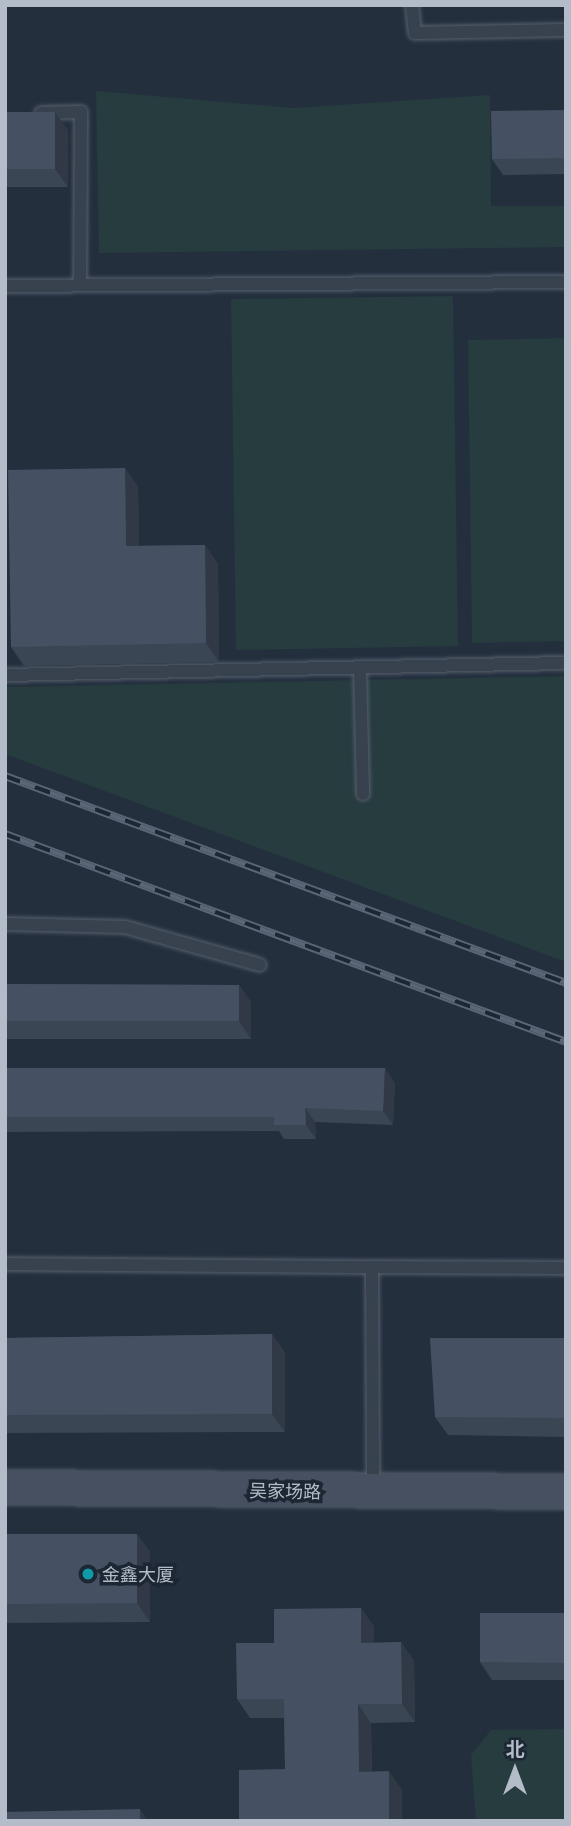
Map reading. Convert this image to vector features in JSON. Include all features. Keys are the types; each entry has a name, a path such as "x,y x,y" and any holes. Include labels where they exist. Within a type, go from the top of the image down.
{"street":[{"name":"吴家场路","path":"5,1487 373,1492 566,1491"}],"lane":[{"path":"412,5 415,33 566,30"},
{"path":"31,113 81,112 80,285"},
{"path":"5,286 566,282"},
{"path":"5,675 566,663"},
{"path":"360,668 363,794"},
{"path":"5,924 125,927 260,965"},
{"path":"5,1264 566,1268"},
{"path":"372,1267 373,1492"}],"green space":[{"path":"96,91 294,108 490,95 491,206 566,206 566,247 99,253"},
{"path":"453,296 458,646 236,650 231,299"},
{"path":"566,338 566,641 472,643 468,340"},
{"path":"566,676 566,962 5,754 7,687"},
{"path":"566,1729 566,1821 476,1821 471,1755 491,1730"}],"building":[{"path":"566,110 566,158 492,159 491,111"},
{"path":"5,112 55,112 55,169 5,169"},
{"path":"125,468 126,546 205,545 206,643 11,647 8,470"},
{"path":"5,984 239,985 239,1021 5,1021"},
{"path":"5,1068 385,1068 383,1111 305,1108 306,1125 274,1125 274,1117 5,1117"},
{"path":"272,1334 272,1414 5,1415 5,1338"},
{"path":"430,1338 566,1338 566,1418 435,1417"},
{"name":"金鑫大厦","path":"5,1534 137,1534 137,1603 5,1604"},
{"path":"361,1608 361,1643 401,1642 402,1704 358,1704 359,1772 389,1771 389,1821 239,1821 239,1770 285,1769 284,1699 237,1699 236,1643 274,1643 274,1609"},
{"path":"480,1613 566,1613 566,1663 480,1662"},
{"path":"140,1809 140,1821 5,1821 5,1812"}],"railway":[{"path":"5,776 566,983"},
{"path":"5,834 566,1042"}],"place":[{"name":"金鑫大厦","path":"88,1574"}]}
